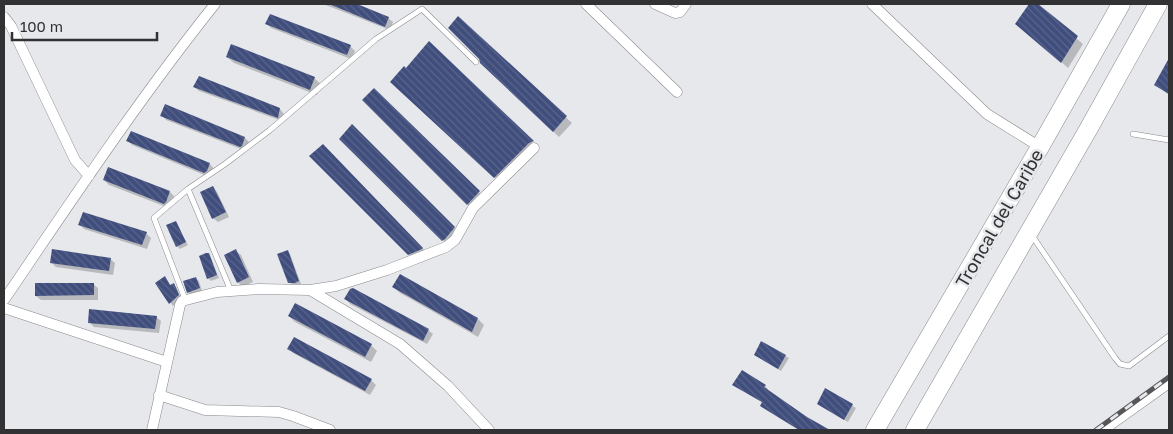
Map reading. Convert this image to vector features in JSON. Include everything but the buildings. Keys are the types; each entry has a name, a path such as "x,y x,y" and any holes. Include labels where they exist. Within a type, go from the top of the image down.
{"highway":[{"name":"Troncal del Caribe","path":"875,430 1121,4"},
{"name":"Troncal del Caribe","path":"915,430 1158,4"}],"street":[{"path":"4,300 89,176 215,4"},
{"path":"586,4 678,92"},
{"path":"655,4 674,13 680,12 686,4"},
{"path":"872,4 987,114 1040,147"},
{"path":"4,17 11,26 75,160 89,176"},
{"path":"152,430 180,305 185,299 217,292 259,289 310,290 336,286 375,274 446,247 455,240 473,208 534,148"},
{"path":"310,290 400,344 448,386 489,430"},
{"path":"4,308 167,362"},
{"path":"1103,430 1169,383"},
{"path":"159,395 205,410 279,412 314,427 330,430"}],"lane":[{"path":"185,299 154,218 188,189 270,130 376,39 422,9 476,62"},
{"path":"1132,134 1169,140"},
{"path":"188,189 231,291"},
{"path":"1030,231 1120,364 1129,366 1169,336"}],"railway":[{"path":"1096,430 1169,377"}]}
